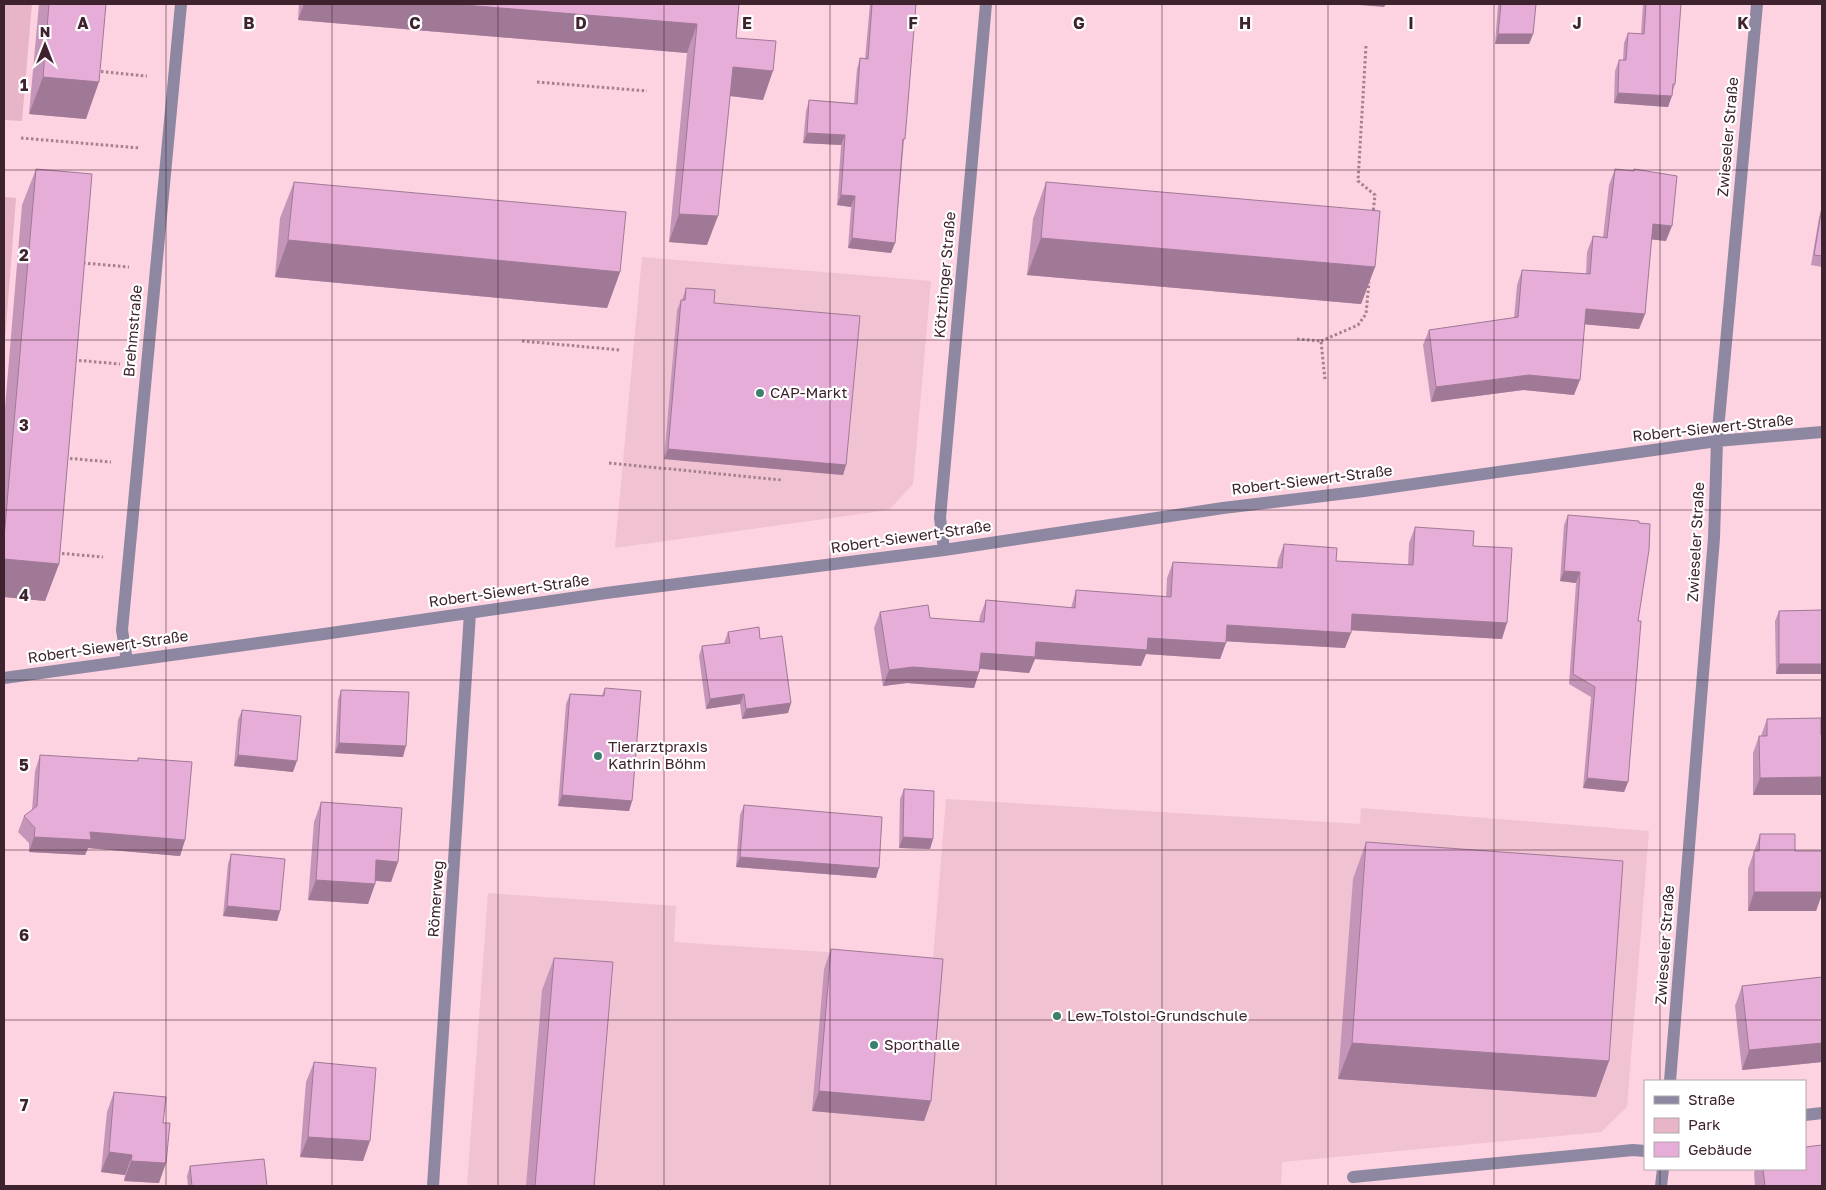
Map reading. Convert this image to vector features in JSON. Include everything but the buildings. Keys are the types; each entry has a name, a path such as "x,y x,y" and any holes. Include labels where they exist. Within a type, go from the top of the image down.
{"street":[{"name":"Brehmstraße","path":"127,661 122,630 181,4"},
{"name":"Kötztinger Straße","path":"944,550 940,518 986,4"},
{"name":"Zwieseler Straße","path":"1670,1080 1711,588 1718,441 1757,4"},
{"name":"Robert-Siewert-Straße","path":"4,678 606,593 944,550 1223,508 1356,492 1718,441 1822,432"},
{"name":"Römerweg","path":"433,1186 470,613"},
{"path":"1806,1115 1822,1113"},
{"path":"1353,1177 1633,1150 1644,1151"},
{"path":"1661,1186 1663,1170"}],"path":[{"path":"1366,46 1358,181 1375,195 1373,215"},
{"path":"96,71 150,76"},
{"path":"537,82 647,91"},
{"path":"21,138 144,148"},
{"path":"79,263 134,267"},
{"path":"1297,339 1321,341 1358,325 1366,314 1369,274"},
{"path":"522,341 620,350"},
{"path":"1321,341 1325,380"},
{"path":"71,359 126,364"},
{"path":"62,458 118,462"},
{"path":"609,463 782,480"},
{"path":"54,552 110,558"}],"shaded area":[{"path":"642,257 931,281 913,484 889,510 615,548"},
{"name":"Lew-Tolstoi-Grundschule","path":"946,799 1360,824 1361,808 1649,831 1627,1107 1601,1132 1282,1162 1281,1186 467,1186 488,893 676,906 674,942 933,959"}],"green space":[{"path":"4,4 32,4 22,121 4,120"},
{"path":"4,197 16,198 4,353"}],"place":[{"name":"CAP-Markt","path":"760,393"},
{"name":"Tierarztpraxis Kathrin Böhm","path":"598,756"},
{"name":"Lew-Tolstoi-Grundschule","path":"1057,1016"},
{"name":"Sporthalle","path":"874,1045"}]}
